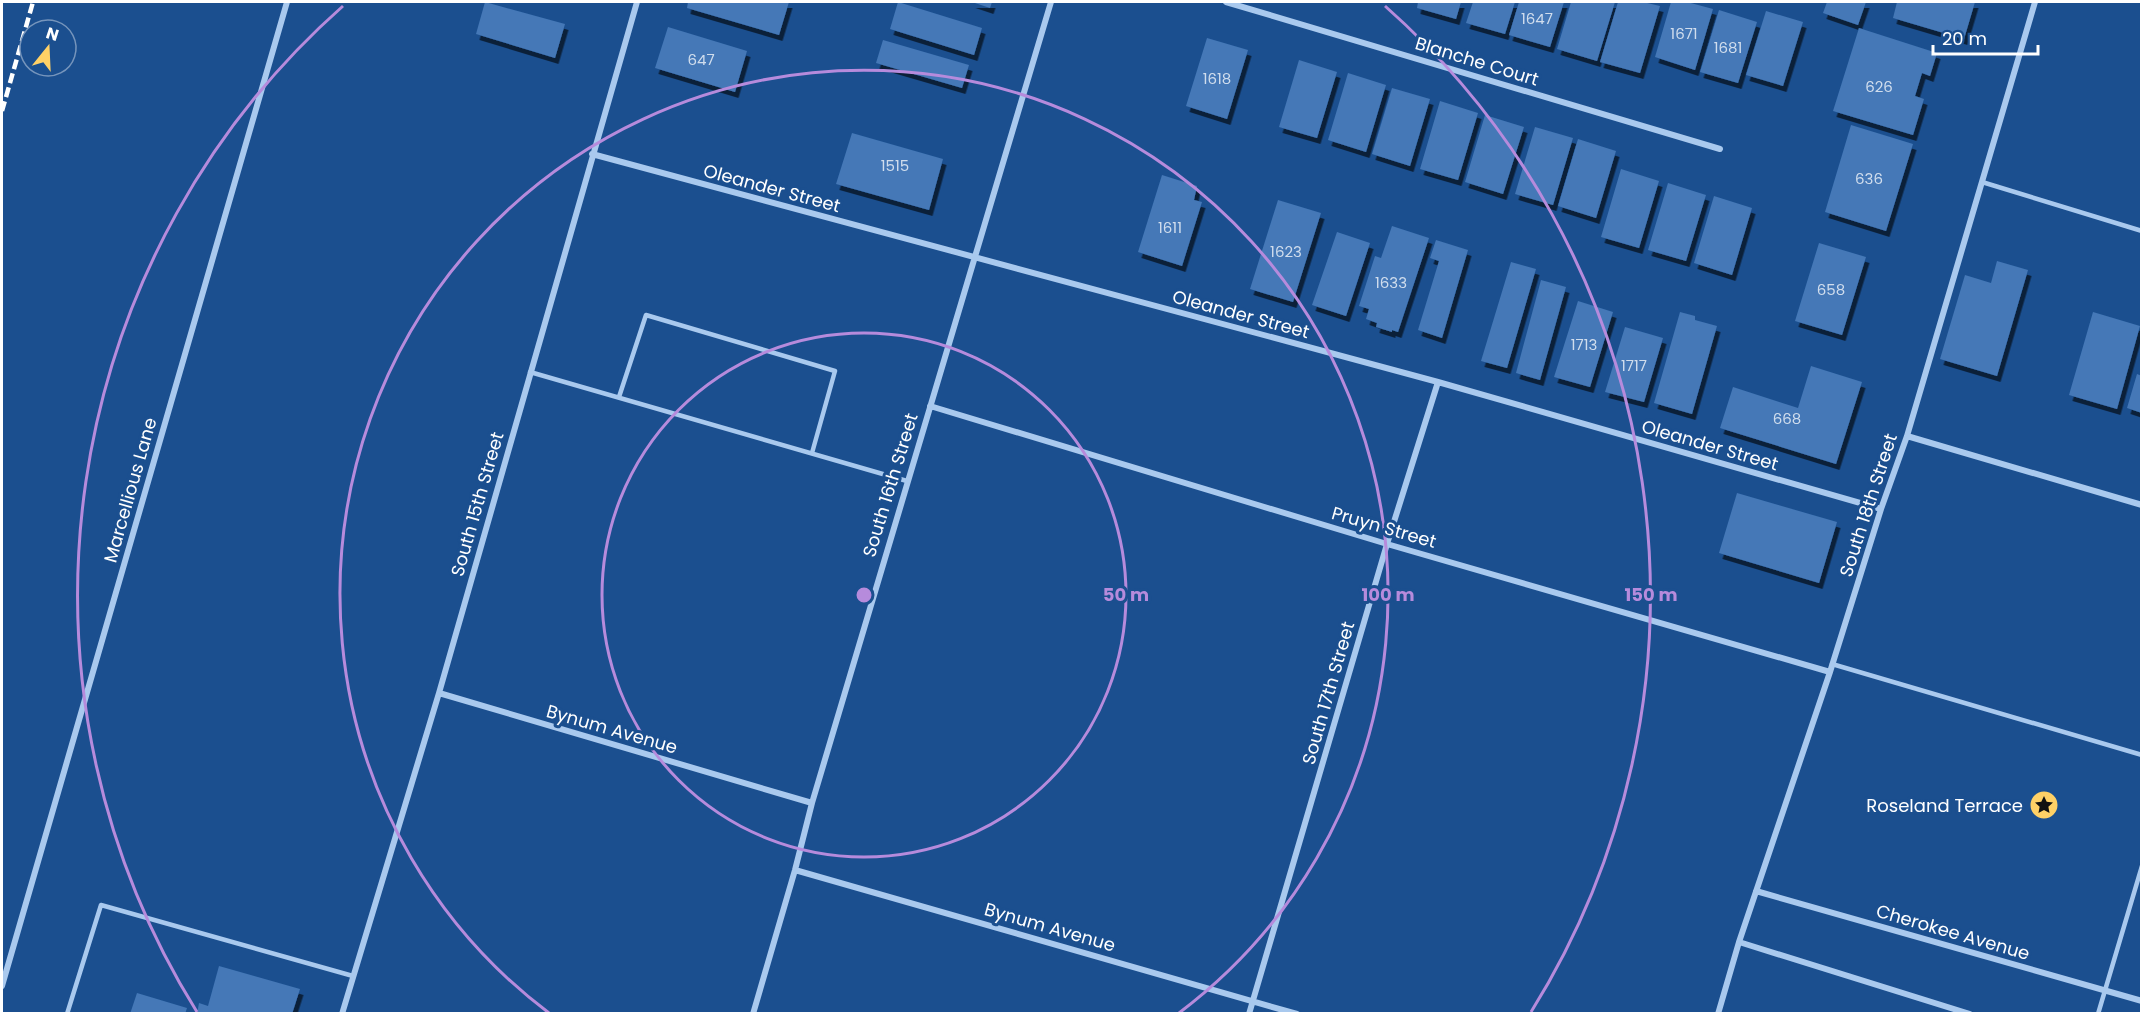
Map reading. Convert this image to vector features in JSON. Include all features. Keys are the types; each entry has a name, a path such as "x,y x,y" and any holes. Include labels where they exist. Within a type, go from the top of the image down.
{"street":[{"name":"Marcellious Lane","path":"2,986 287,2"},
{"name":"South 15th Street","path":"342,1014 439,693 637,2"},
{"name":"South 16th Street","path":"753,1014 812,803 1051,2"},
{"name":"Blanche Court","path":"1226,2 1720,149"},
{"name":"South 18th Street","path":"1718,1014 1739,942 1907,436 2035,2"},
{"name":"Oleander Street","path":"592,154 1438,382 1881,509"},
{"name":"South 17th Street","path":"1249,1014 1387,544 1438,382"},
{"name":"Pruyn Street","path":"930,406 1387,544 1830,672"},
{"path":"1907,436 2142,505"},
{"name":"Bynum Avenue","path":"439,693 812,803"},
{"name":"Bynum Avenue","path":"795,870 1297,1014"},
{"name":"Cherokee Avenue","path":"1756,891 2142,1001"},
{"path":"1739,942 1970,1014"}],"lane":[{"path":"1982,182 2142,231"},
{"path":"620,397 646,315 835,371 812,453"},
{"path":"530,372 907,481"},
{"path":"1833,664 2142,754"},
{"path":"2098,1014 2142,867"},
{"path":"67,1014 100,905 353,976"}],"building":[{"path":"485,2 565,24 555,58 476,34"},
{"path":"688,2 789,2 779,35 687,8"},
{"path":"898,2 982,28 974,55 890,29"},
{"path":"972,2 992,2 990,8"},
{"path":"1418,2 1461,2 1456,19 1417,8"},
{"path":"1473,2 1515,2 1505,34 1466,23"},
{"path":"1519,2 1564,2 1550,47 1509,35"},
{"path":"1571,2 1615,2 1597,61 1557,49"},
{"path":"1618,2 1643,2 1660,6 1640,73 1600,62"},
{"path":"1671,2 1687,2 1713,9 1695,70 1655,57"},
{"path":"1827,2 1866,2 1858,25 1823,13"},
{"path":"1897,2 1975,2 1964,39 1893,18"},
{"path":"1719,10 1757,22 1738,83 1700,72"},
{"path":"1766,11 1803,22 1783,86 1746,75"},
{"path":"668,27 747,51 735,92 655,68"},
{"path":"1859,28 1937,53 1930,76 1922,73 1915,96 1924,99 1913,135 1833,111"},
{"path":"1207,38 1248,50 1227,119 1186,106"},
{"path":"883,40 969,65 962,88 876,63"},
{"path":"1299,60 1337,72 1317,138 1279,127"},
{"path":"1348,73 1386,85 1366,152 1328,140"},
{"path":"1392,88 1430,99 1410,166 1372,154"},
{"path":"1440,101 1478,113 1458,180 1420,169"},
{"path":"1485,115 1524,127 1503,194 1465,182"},
{"path":"1851,125 1913,144 1886,231 1825,212"},
{"path":"1535,127 1573,138 1553,205 1515,194"},
{"path":"852,133 943,159 929,210 836,184"},
{"path":"1578,139 1616,151 1596,218 1558,206"},
{"path":"1621,169 1659,181 1639,248 1601,237"},
{"path":"1162,175 1197,186 1194,200 1202,202 1182,266 1138,252"},
{"path":"1668,183 1706,195 1686,261 1648,250"},
{"path":"1714,196 1752,208 1732,275 1694,263"},
{"path":"1278,200 1321,213 1293,302 1250,289"},
{"path":"1392,226 1429,238 1398,332 1376,327 1377,323 1366,319 1369,309 1359,306 1375,256 1381,258"},
{"path":"1337,232 1370,243 1346,316 1312,305"},
{"path":"1436,240 1468,250 1442,338 1418,330 1439,261 1430,258"},
{"path":"1819,243 1866,257 1842,335 1795,321"},
{"path":"1997,261 2028,270 1997,376 1940,359 1965,275 1991,283"},
{"path":"1511,262 1536,269 1507,368 1481,361"},
{"path":"1541,280 1566,287 1540,380 1516,373"},
{"path":"1578,301 1613,312 1590,387 1554,377"},
{"path":"1680,312 1695,316 1695,320 1717,326 1692,414 1654,403"},
{"path":"2093,312 2140,326 2117,409 2069,395"},
{"path":"1625,327 1663,338 1644,402 1605,392"},
{"path":"1811,366 1862,382 1836,464 1720,428 1733,387 1798,408"},
{"path":"2137,374 2142,376 2142,413 2127,408"},
{"path":"1737,493 1837,522 1819,583 1719,553"},
{"path":"219,966 300,989 292,1014 197,1014 199,1003 208,1006"},
{"path":"137,993 187,1008 185,1014 130,1014"}],"railway":[{"path":"2,111 33,2"}],"place":[{"name":"Roseland Terrace","path":"2044,805"}]}
